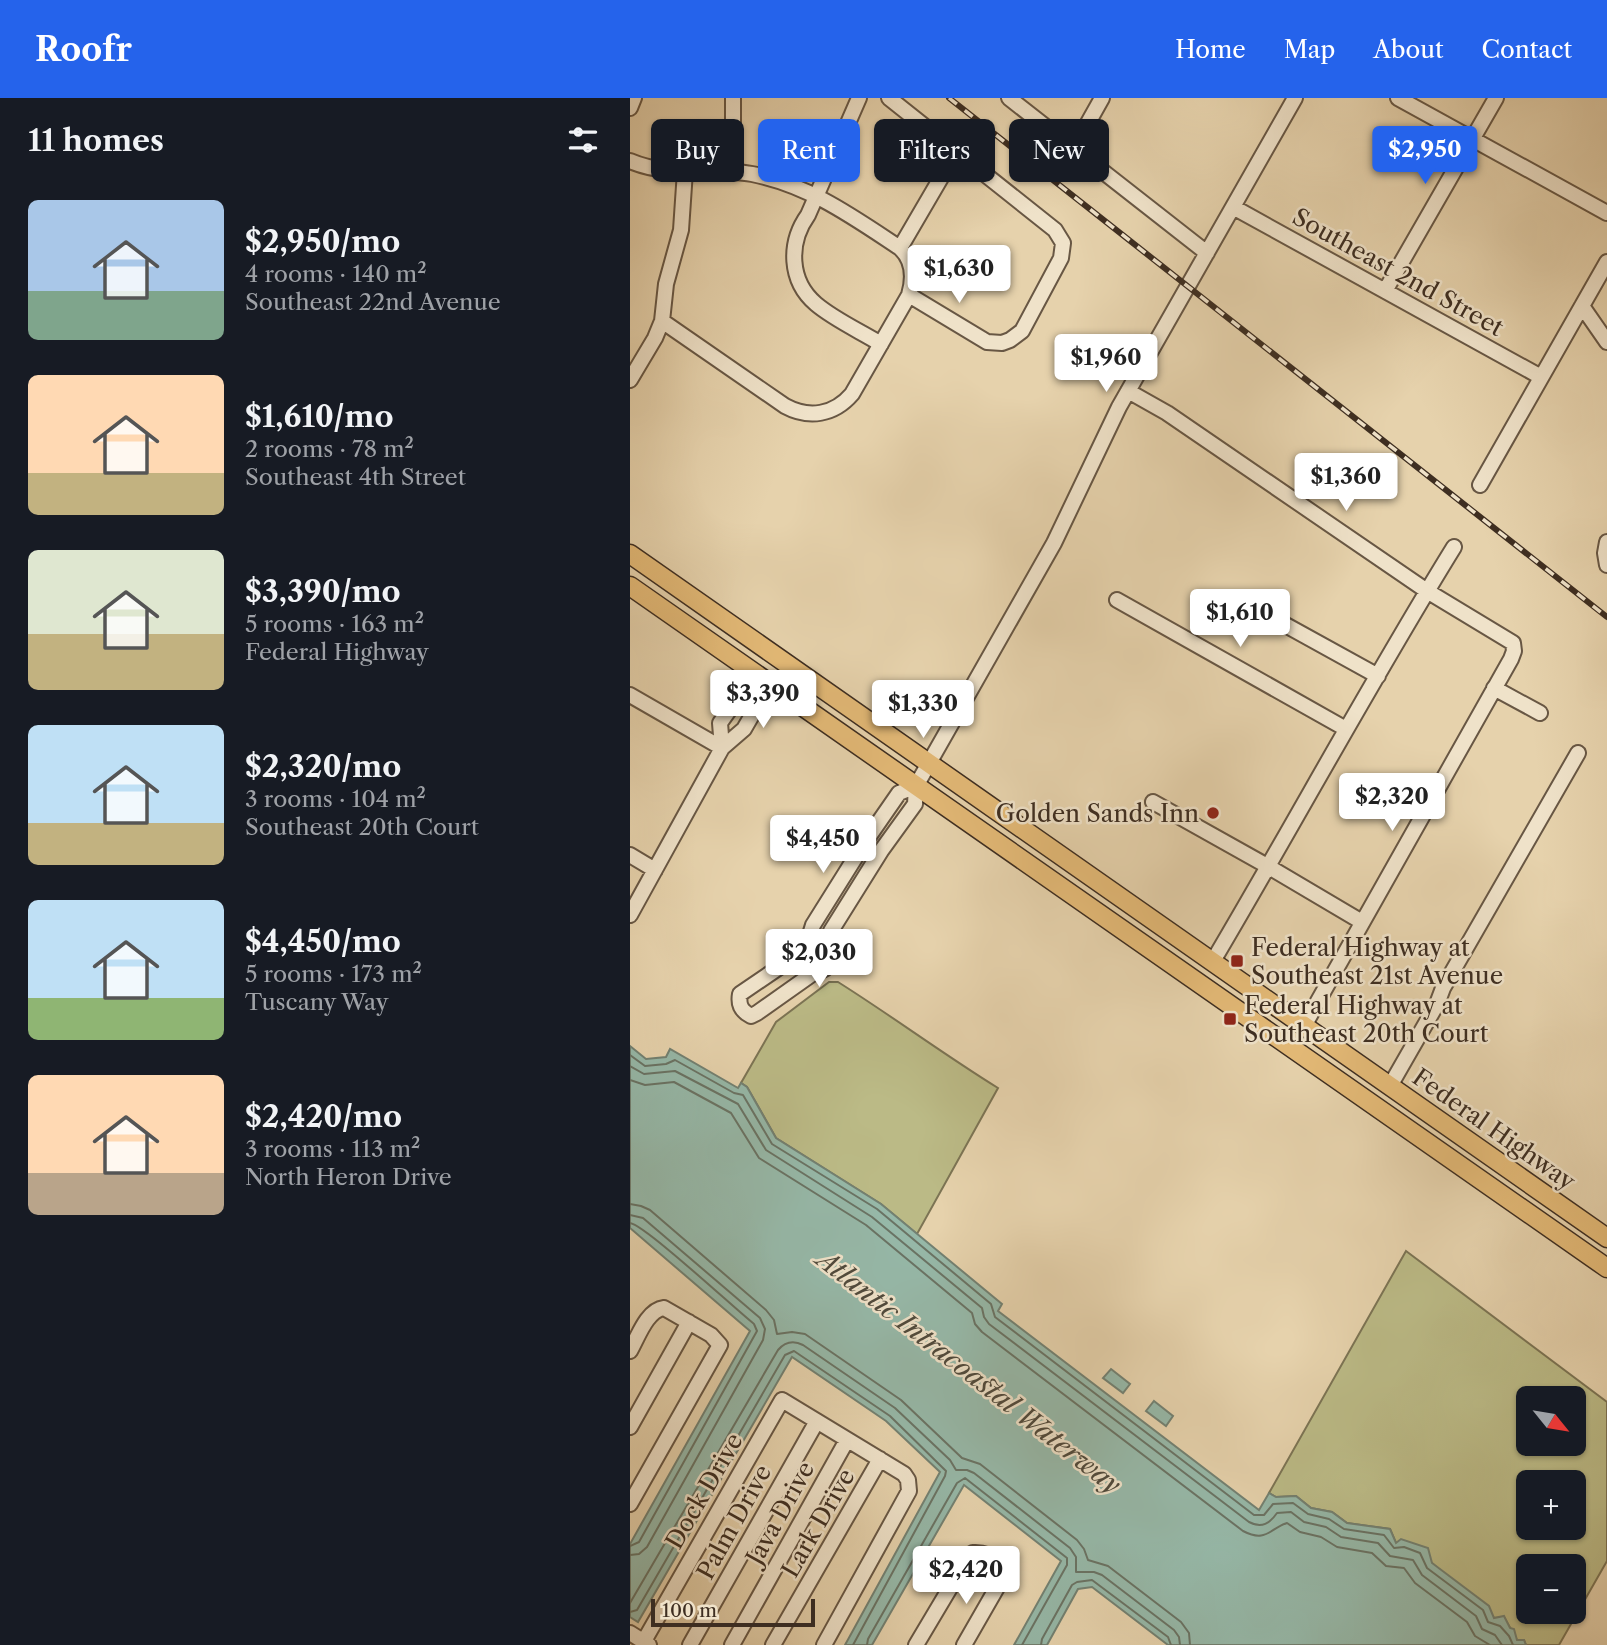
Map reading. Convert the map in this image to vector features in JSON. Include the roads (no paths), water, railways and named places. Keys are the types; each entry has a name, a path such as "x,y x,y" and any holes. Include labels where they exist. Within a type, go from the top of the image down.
{"main road":[{"name":"Federal Highway","path":"630,554 1607,1238"},
{"path":"630,566 643,572 657,572"},
{"name":"Federal Highway","path":"630,586 1607,1268"},
{"path":"762,679 766,668 800,672"},
{"path":"1096,912 1122,922 1188,966 1207,965 1213,961"},
{"path":"1205,986 1231,975"}],"street":[{"path":"630,107 634,98"},
{"path":"733,98 733,119"},
{"path":"859,98 817,195 799,229 794,260 800,283 809,297 821,308 881,344"},
{"path":"889,98 915,119"},
{"path":"1009,98 1036,119"},
{"path":"1090,119 1102,98"},
{"path":"828,942 831,931 881,851 915,804 916,786 1054,543 1128,391 1295,98"},
{"path":"1398,98 1607,213"},
{"path":"1385,291 1496,98"},
{"path":"630,161 651,168"},
{"path":"662,321 785,405 808,414 833,410 847,400 909,295 912,268 906,253 900,248 817,195 782,181 744,174"},
{"path":"1109,176 1207,253"},
{"path":"630,380 662,321 666,284 681,230 684,182"},
{"path":"900,248 938,182"},
{"path":"909,295 986,342 1002,343 1022,331 1061,258 1063,243 1055,230 994,182"},
{"name":"Southeast 2nd Street","path":"1233,207 1541,377"},
{"path":"1480,485 1607,262"},
{"path":"1582,306 1607,342"},
{"path":"1128,391 1167,413 1427,591 1513,643 1511,659 1304,1026"},
{"path":"1607,542 1607,565"},
{"path":"1213,961 1454,547"},
{"path":"1117,600 1346,729"},
{"path":"1253,607 1378,676"},
{"path":"722,748 720,723 762,679"},
{"path":"630,915 722,748 744,729 762,679"},
{"path":"1494,688 1540,713"},
{"path":"630,695 722,748"},
{"path":"1390,1086 1578,753"},
{"path":"816,971 806,969 800,961 799,950 809,938 813,925 869,836 899,793 916,786"},
{"path":"1153,802 1362,922"},
{"path":"630,855 655,870"},
{"path":"800,961 784,964 740,994 739,1003 744,1012 751,1016 816,971 825,969 831,961 832,951 828,942 819,937 809,938"},
{"path":"630,1350 652,1313 664,1308 711,1335 720,1345 630,1504"},
{"path":"630,1426 690,1322"},
{"name":"Dock Drive","path":"647,1643 782,1400 817,1421"},
{"path":"817,1421 904,1474 909,1490 824,1645"},
{"name":"Palm Drive","path":"690,1645 817,1421"},
{"name":"Java Drive","path":"732,1645 847,1440"},
{"name":"Lark Drive","path":"773,1645 880,1459"},
{"path":"916,1645 973,1553 991,1555 1001,1576 999,1584 964,1645"},
{"path":"630,1633 647,1643"}],"water":[{"name":"Atlantic Intracoastal Waterway","path":"630,1046 646,1059 666,1057 670,1049 738,1088 741,1083 747,1087 776,1138 881,1204 1002,1304 998,1311 1259,1510 1269,1493 1276,1497 1296,1496 1311,1508 1332,1512 1347,1523 1390,1529 1396,1543 1401,1539 1428,1548 1432,1563 1489,1606 1494,1618 1504,1616 1510,1628 1514,1629 1517,1640 1524,1640 1526,1645 1168,1645 1092,1587 1078,1589 1047,1645 1014,1645 1061,1561 964,1485 872,1645 845,1645 940,1472 886,1421 792,1357 638,1622 630,1617 630,1544 750,1331 630,1228"},
{"path":"1111,1369 1130,1384 1123,1393 1103,1378"},
{"path":"1154,1401 1173,1416 1166,1426 1146,1411"}],"railway":[{"path":"949,98 1607,617"}],"place":[{"name":"Golden Sands Inn","path":"1213,813"},
{"name":"Federal Highway at Southeast 21st Avenue","path":"1237,961"},
{"name":"Federal Highway at Southeast 20th Court","path":"1230,1019"}]}
